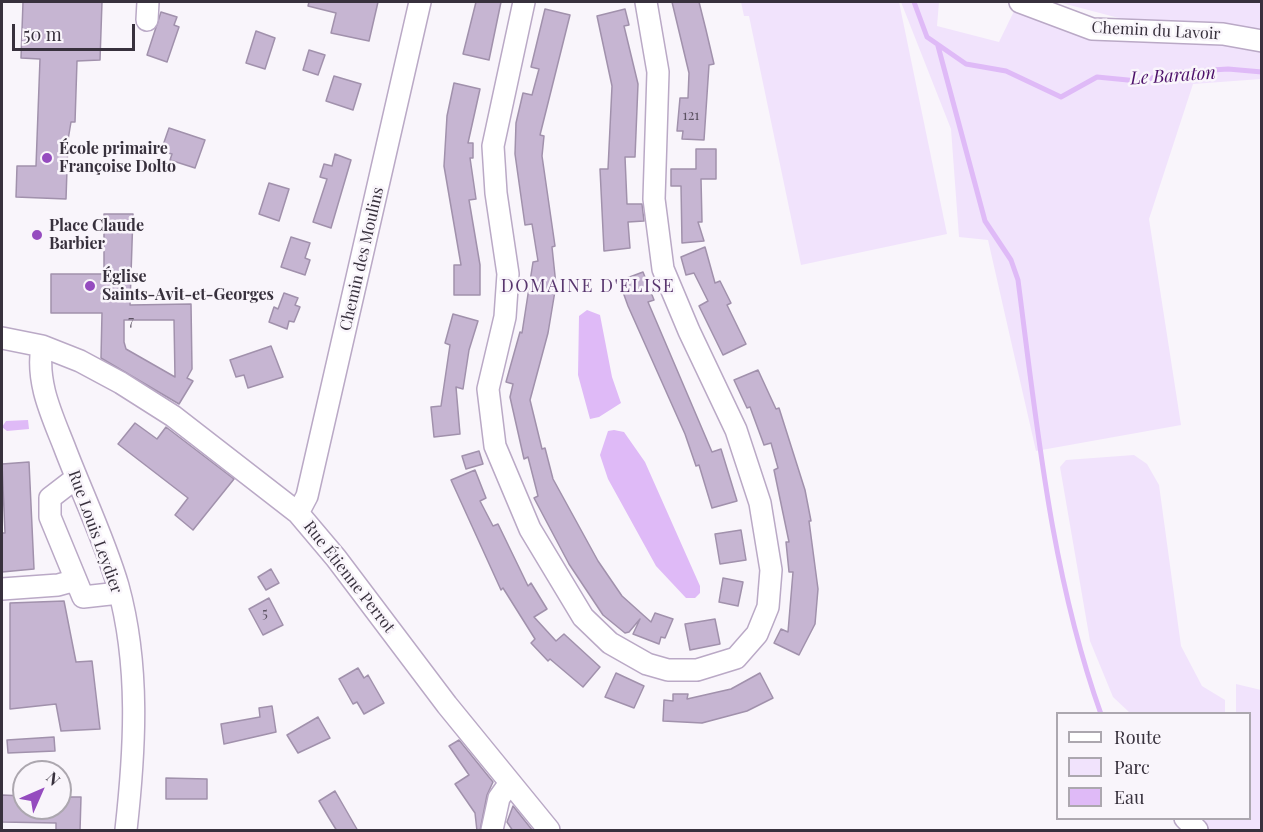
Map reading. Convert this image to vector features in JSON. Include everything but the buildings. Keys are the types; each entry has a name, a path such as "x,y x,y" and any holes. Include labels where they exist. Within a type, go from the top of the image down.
{"street":[{"name":"Chemin des Moulins","path":"298,513 307,496 420,2"},
{"path":"524,2 514,54 496,122 493,146 496,193 508,274 505,317 488,389 495,446 530,529 583,617 610,643 647,664 668,670 697,670 736,658 757,634 768,607 771,570 760,503 736,430 689,331 663,269 654,199 658,72 646,2"},
{"name":"Chemin du Lavoir","path":"1020,2 1092,29 1222,34 1262,41"},
{"name":"Rue Étienne Perrot","path":"2,338 42,346 80,361 152,402 298,513 336,558 509,784 549,831"},
{"name":"Rue Louis Leydier","path":"42,346 39,364 45,399 119,593 134,678 135,758 126,831"},
{"path":"76,478 50,498 50,518 83,597 119,593"},
{"path":"2,589 58,585 76,580"},
{"path":"492,831 499,798 509,784"},
{"path":"1186,820 1197,831"}],"green space":[{"path":"741,2 899,2 947,234 801,265 749,16 744,16"},
{"path":"901,2 939,2 937,26 999,42 1016,7 1082,35 1115,40 1207,41 1261,46 1261,79 1193,84 1149,219 1181,425 1036,451 988,240 959,237 951,129"},
{"path":"1058,2 1261,2 1261,31 1238,26 1134,22"},
{"path":"1134,455 1147,464 1159,485 1181,646 1202,686 1225,700 1225,712 1129,712 1113,697 1090,641 1060,467 1066,460"},
{"path":"1236,684 1261,690 1261,830 1203,830 1192,820 1251,820 1251,712 1236,712"}],"water":[{"path":"587,310 600,315 612,377 621,403 599,417 590,419 578,375 579,316"},
{"path":"28,420 29,429 7,431 2,427 6,421"},
{"path":"608,431 624,432 645,462 700,586 700,593 695,598 686,598 656,566 608,479 600,455"}],"waterway":[{"name":"Le Baraton","path":"914,2 927,37 966,64 1006,71 1061,97 1097,77 1138,81 1180,72 1228,69 1262,72"},
{"path":"938,46 985,221 1011,260 1018,280 1039,445 1058,554 1084,661 1100,712"}],"place":[{"name":"École primaire Françoise Dolto","path":"47,158"},
{"name":"Place Claude Barbier","path":"37,235"},
{"name":"Église Saints-Avit-et-Georges","path":"90,286"}],"district":[{"name":"DOMAINE D'ELISE","path":"588,286"}]}
